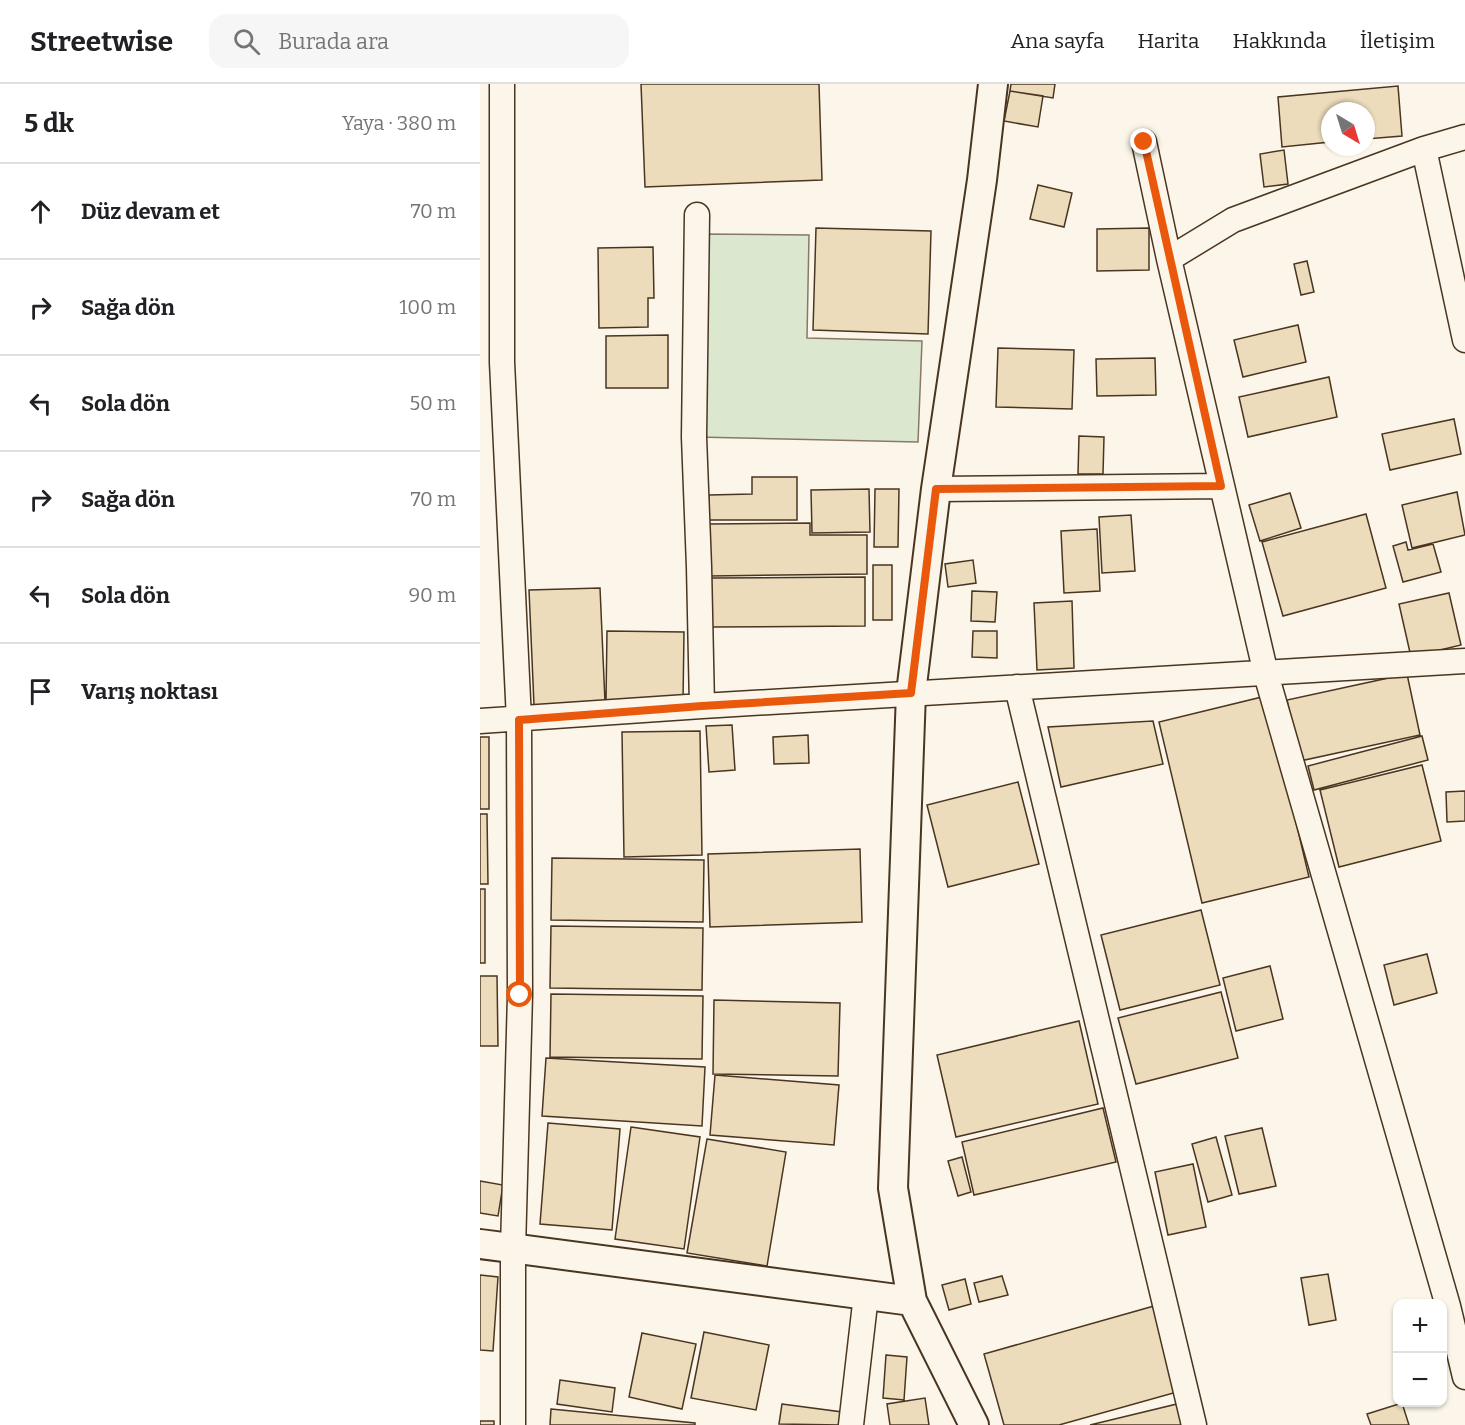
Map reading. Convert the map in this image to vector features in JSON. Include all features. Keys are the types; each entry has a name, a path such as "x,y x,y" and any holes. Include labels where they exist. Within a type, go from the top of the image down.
{"street":[{"path":"502,84 502,362 519,720 520,995 513,1249 513,1425"},
{"path":"974,1425 912,1301 893,1188 911,693 936,489 982,180 993,84"},
{"path":"1169,259 1233,220 1424,149 1465,137"},
{"path":"1144,142 1221,486 1266,674 1448,1306 1465,1377"},
{"path":"1424,149 1465,340"},
{"path":"697,214 693,437 702,706"},
{"path":"936,489 1221,486"},
{"path":"480,721 1465,661"},
{"path":"1017,687 1194,1425"},
{"path":"480,1244 912,1301"},
{"path":"851,1425 866,1295"}],"green space":[{"path":"702,234 809,235 807,338 922,341 918,442 697,437"}],"building":[{"path":"641,84 819,84 822,180 645,187"},
{"path":"1011,84 1055,84 1053,98 1010,91"},
{"path":"1398,86 1402,136 1375,138 1375,102 1321,102 1321,143 1282,147 1278,97"},
{"path":"1010,91 1043,96 1038,127 1004,121"},
{"path":"1284,150 1288,184 1264,187 1260,154"},
{"path":"1038,185 1072,193 1064,227 1030,219"},
{"path":"816,228 931,231 928,334 813,330"},
{"path":"1149,228 1149,270 1097,271 1097,229"},
{"path":"653,247 654,298 648,298 648,327 599,328 598,248"},
{"path":"1307,261 1314,292 1301,295 1294,264"},
{"path":"1298,325 1306,362 1243,377 1234,340"},
{"path":"668,335 668,388 606,388 606,336"},
{"path":"998,348 1074,350 1072,409 996,407"},
{"path":"1155,358 1156,395 1097,396 1096,359"},
{"path":"1329,377 1337,417 1248,437 1239,397"},
{"path":"1454,419 1461,454 1390,470 1382,434"},
{"path":"1079,436 1104,437 1103,474 1078,474"},
{"path":"752,477 797,477 797,520 709,520 709,495 752,494"},
{"path":"869,489 870,532 812,533 811,490"},
{"path":"875,489 899,489 898,547 874,547"},
{"path":"1457,492 1465,535 1412,548 1402,505"},
{"path":"1290,493 1301,528 1260,541 1249,505"},
{"path":"1366,514 1386,588 1283,616 1262,542"},
{"path":"1131,515 1135,571 1102,573 1099,517"},
{"path":"810,523 810,535 867,535 867,574 710,576 709,524"},
{"path":"1097,529 1100,591 1064,593 1061,531"},
{"path":"1406,542 1408,550 1433,544 1441,572 1403,582 1393,546"},
{"path":"973,560 976,583 948,587 945,564"},
{"path":"873,565 892,565 892,620 873,620"},
{"path":"865,577 865,626 711,627 711,578"},
{"path":"600,588 605,702 534,705 529,590"},
{"path":"972,591 997,592 995,622 971,621"},
{"path":"1449,593 1461,645 1411,657 1399,604"},
{"path":"1072,601 1074,668 1037,670 1034,603"},
{"path":"607,631 684,632 683,702 606,701"},
{"path":"973,631 997,631 997,658 972,657"},
{"path":"1407,674 1420,735 1300,761 1287,700"},
{"path":"1266,696 1309,877 1202,903 1159,722"},
{"path":"1153,721 1163,764 1061,787 1048,727"},
{"path":"732,725 735,770 709,772 706,726"},
{"path":"700,731 702,855 624,857 622,732"},
{"path":"808,735 809,763 774,764 773,737"},
{"path":"1422,736 1428,760 1314,790 1308,766"},
{"path":"480,737 489,737 489,809 480,809"},
{"path":"1422,765 1441,841 1339,867 1320,790"},
{"path":"1018,782 1039,864 948,887 927,805"},
{"path":"1465,791 1465,821 1447,822 1446,792"},
{"path":"480,814 487,814 488,884 480,884"},
{"path":"860,849 862,922 710,927 708,854"},
{"path":"552,858 704,860 703,922 551,920"},
{"path":"480,889 485,889 485,963 480,963"},
{"path":"1201,910 1220,985 1120,1010 1101,935"},
{"path":"551,926 703,928 702,990 550,988"},
{"path":"1427,954 1437,993 1394,1005 1384,965"},
{"path":"1270,966 1283,1019 1236,1031 1223,978"},
{"path":"480,976 497,976 498,1046 480,1046"},
{"path":"1221,992 1238,1058 1136,1084 1118,1018"},
{"path":"551,994 703,996 702,1059 550,1057"},
{"path":"714,1000 840,1003 838,1076 713,1074"},
{"path":"1079,1021 1098,1104 956,1137 937,1055"},
{"path":"546,1058 705,1067 702,1126 542,1116"},
{"path":"715,1075 839,1085 834,1145 710,1135"},
{"path":"1103,1108 1116,1162 974,1195 962,1142"},
{"path":"548,1123 620,1129 612,1230 540,1224"},
{"path":"631,1127 700,1137 684,1249 615,1239"},
{"path":"1262,1128 1276,1186 1239,1194 1225,1136"},
{"path":"1216,1137 1232,1195 1208,1202 1192,1144"},
{"path":"707,1139 786,1152 767,1266 687,1253"},
{"path":"962,1157 971,1192 958,1196 948,1161"},
{"path":"1193,1164 1206,1227 1168,1235 1155,1172"},
{"path":"480,1181 503,1185 498,1216 480,1213"},
{"path":"1328,1274 1336,1320 1309,1325 1301,1278"},
{"path":"480,1275 498,1277 493,1351 480,1350"},
{"path":"1002,1276 1008,1295 979,1302 974,1283"},
{"path":"965,1279 971,1304 949,1310 942,1285"},
{"path":"1154,1306 1177,1392 1059,1425 1004,1425 984,1354"},
{"path":"704,1332 769,1345 756,1410 691,1398"},
{"path":"642,1333 696,1344 682,1409 629,1397"},
{"path":"886,1355 907,1357 904,1400 883,1398"},
{"path":"560,1380 615,1388 612,1412 557,1404"},
{"path":"925,1398 929,1425 890,1425 887,1404"},
{"path":"782,1404 842,1412 841,1425 779,1424"},
{"path":"1177,1404 1182,1425 1090,1425"},
{"path":"1393,1406 1403,1407 1409,1425 1371,1425 1367,1414"},
{"path":"551,1409 695,1423 695,1425 550,1425"},
{"path":"480,1421 494,1421 494,1425 480,1425"}],"route":[{"path":"520,995 519,720 911,693 936,489 1221,486 1144,142"}]}
